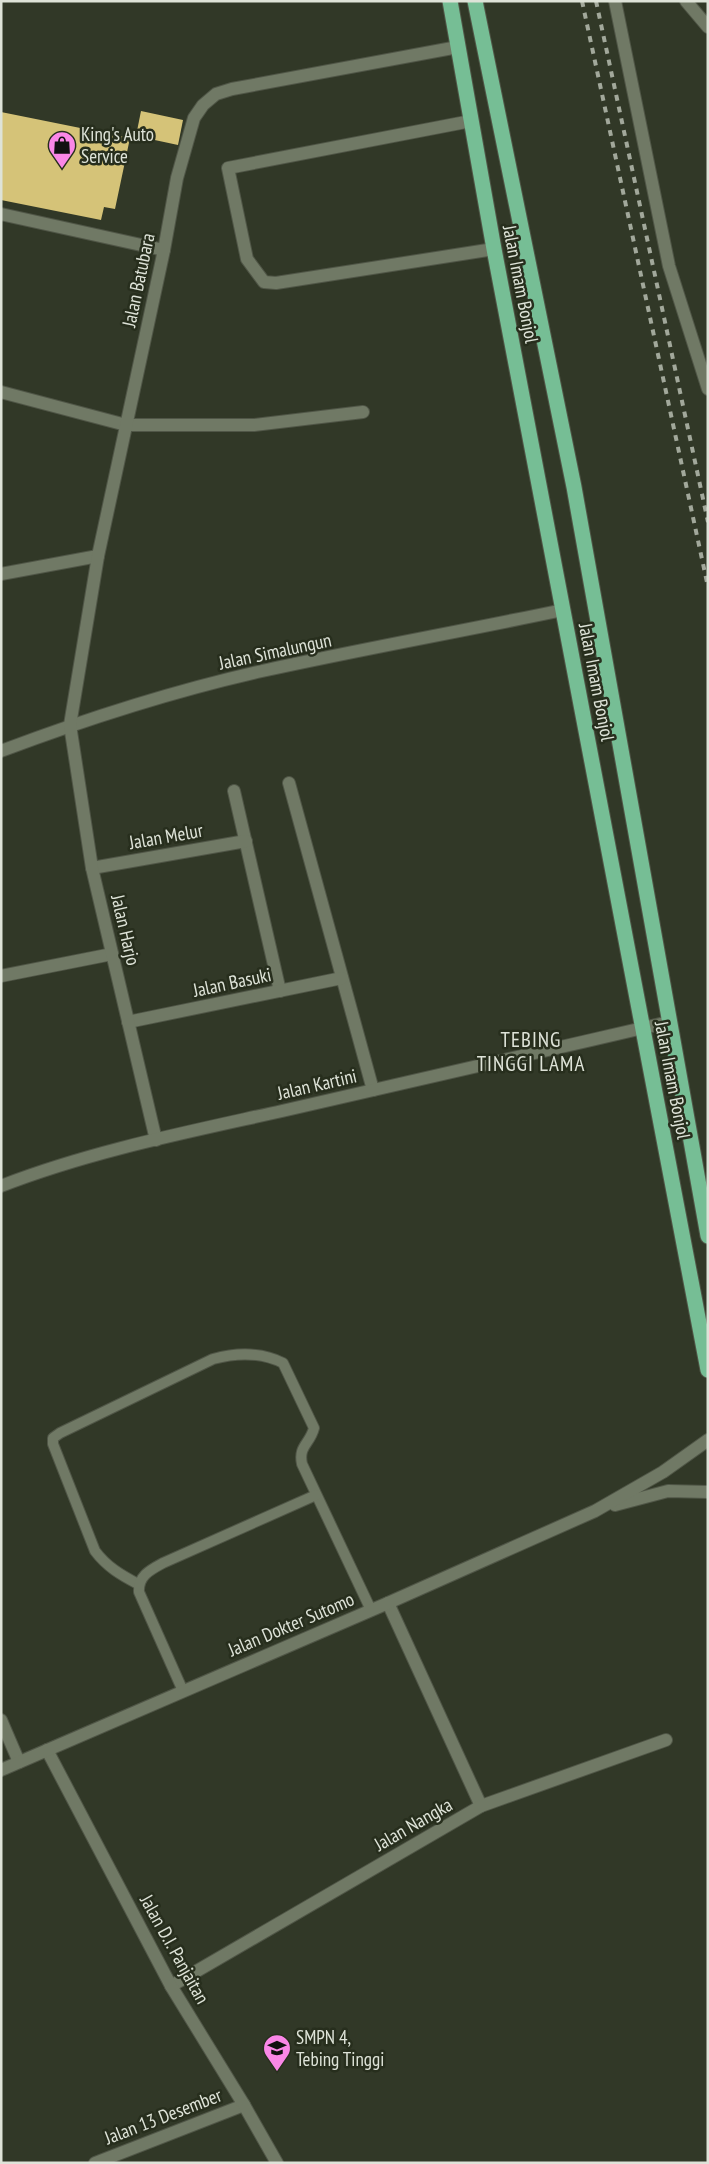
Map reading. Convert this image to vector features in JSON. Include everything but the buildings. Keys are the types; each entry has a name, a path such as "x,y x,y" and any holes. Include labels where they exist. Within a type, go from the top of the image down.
{"highway":[{"name":"Jalan Imam Bonjol","path":"450,1 494,249 708,1370"},
{"name":"Jalan Imam Bonjol","path":"475,1 574,487 708,1236"}],"street":[{"path":"615,1 670,266 708,389"},
{"path":"686,1 708,27"},
{"name":"Jalan Batubara","path":"70,726 98,556 164,250 177,178 192,124 203,105 216,94 232,89 458,47"},
{"path":"471,121 228,168 247,259 264,282 276,283 494,249"},
{"path":"1,214 164,250"},
{"path":"1,392 126,425 254,425 363,412"},
{"path":"1,574 98,556"},
{"name":"Jalan Simalungun","path":"1,751 70,726 178,692 262,671 563,610"},
{"name":"Jalan Harjo","path":"70,726 92,868 156,1140"},
{"path":"289,783 373,1090"},
{"path":"234,791 280,991"},
{"name":"Jalan Melur","path":"92,868 246,841"},
{"path":"1,976 112,954"},
{"name":"Jalan Basuki","path":"128,1022 342,978"},
{"name":"Jalan Kartini","path":"1,1186 32,1174 91,1156 156,1140 669,1022"},
{"name":"Jalan Dokter Sutomo","path":"1,1770 388,1603 595,1511 663,1472 708,1440"},
{"name":"Jalan Dokter Sutomo","path":"595,1511 668,1491 708,1492"},
{"name":"Jalan Nangka","path":"171,1986 481,1806 388,1603"},
{"path":"1,1720 19,1762"},
{"path":"481,1806 666,1740"},
{"name":"Jalan D.I. Panjaitan","path":"46,1750 171,1986 244,2105 276,2163"},
{"name":"Jalan 13 Desember","path":"95,2163 244,2105"}],"lane":[{"path":"138,1584 117,1573 95,1551 53,1444 53,1438 60,1432 212,1359 240,1354 283,1362 314,1428 300,1455 302,1464 371,1610"},
{"path":"183,1691 139,1592 138,1584 147,1572 163,1563 316,1495"}],"railway":[{"path":"582,1 708,587"},
{"path":"596,1 708,522"}],"place":[{"name":"King's Auto Service","path":"62,169"},
{"name":"SMPN 4, Tebing Tinggi","path":"277,2072"}],"district":[{"name":"TEBING TINGGI LAMA","path":"531,1051"}]}
